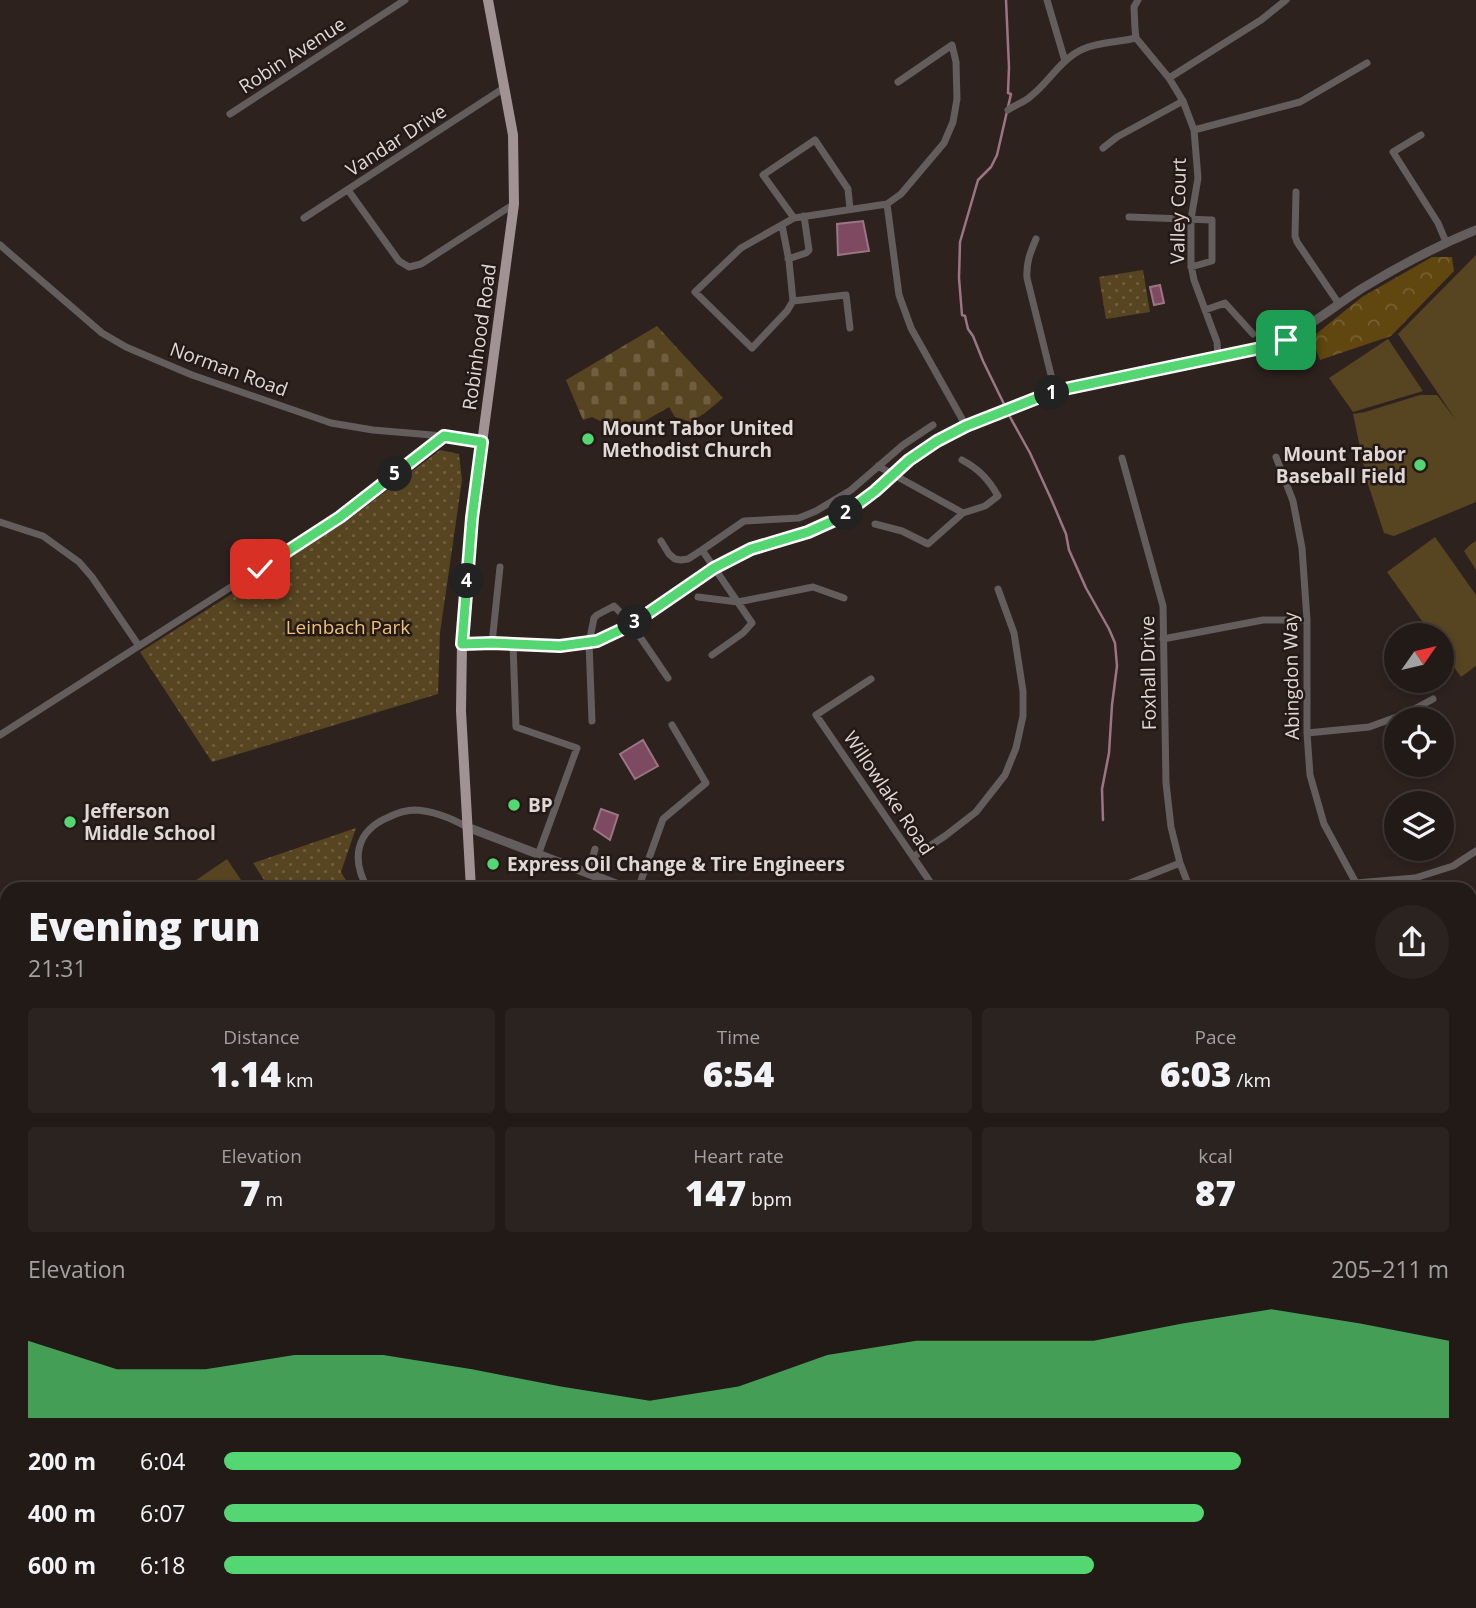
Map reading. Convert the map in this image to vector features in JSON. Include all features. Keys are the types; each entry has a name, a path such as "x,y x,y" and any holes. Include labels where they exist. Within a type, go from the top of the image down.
{"main road":[{"name":"Robinhood Road","path":"471,882 460,711 462,644 472,518 514,204 513,135 488,0"}],"street":[{"name":"Robin Avenue","path":"230,114 405,0"},
{"path":"1047,0 1065,61"},
{"path":"1008,110 1031,97 1075,53 1101,43 1136,38 1135,7 1138,0"},
{"path":"1170,79 1261,20 1286,0"},
{"name":"Valley Court","path":"1136,38 1170,79 1183,101 1194,130 1198,178 1191,219 1191,267 1217,342 1218,356"},
{"path":"782,225 793,302 752,348 695,292 741,248 794,218 887,204 901,194 944,143 953,122 957,99 956,62 952,45 898,82"},
{"path":"1194,130 1300,102 1367,63"},
{"name":"Vandar Drive","path":"304,218 504,88"},
{"path":"1103,148 1117,137 1183,101"},
{"path":"1421,135 1393,152 1438,223 1446,242"},
{"path":"794,218 763,175 815,140 848,189 850,209"},
{"path":"348,190 399,261 409,267 421,264 514,204"},
{"path":"1296,192 1297,242 1339,304"},
{"path":"887,204 899,295 911,328 966,426"},
{"path":"788,259 809,250 804,216"},
{"path":"1129,217 1212,220 1212,261 1191,267"},
{"path":"462,644 560,646 597,641 631,625 714,568 751,549 808,532 839,518 875,491 909,460 966,426 1055,391 1275,345 1363,288 1446,242 1476,230"},
{"path":"1036,239 1028,255 1027,278 1055,391"},
{"name":"Norman Road","path":"0,245 102,333 127,347 192,374 331,423 482,442"},
{"path":"793,302 846,295 850,328"},
{"path":"1205,310 1225,303 1253,334"},
{"path":"661,541 669,554 681,561 744,521 799,518 816,511 851,490 903,445 933,425"},
{"path":"0,735 340,517 444,436"},
{"name":"Abingdon Way","path":"1276,457 1293,501 1302,548 1307,620 1307,733 1310,775 1324,824 1355,882"},
{"name":"Foxhall Drive","path":"1122,458 1163,606 1166,783 1171,827 1187,882"},
{"path":"875,524 902,531 928,544 963,513 985,506 998,496 990,482 975,467 962,460"},
{"path":"878,467 963,513"},
{"path":"0,522 43,536 79,562 139,646"},
{"path":"702,550 752,624 712,655"},
{"path":"492,643 500,567"},
{"path":"698,597 737,602 813,587 844,598"},
{"path":"913,857 976,812 1005,775 1016,748 1023,716 1023,691 1014,633 998,589"},
{"path":"592,721 589,643 597,615 614,606 631,625 668,678"},
{"path":"1163,639 1263,620 1307,620"},
{"path":"513,644 516,727 577,748 538,855"},
{"name":"Willowlake Road","path":"871,679 816,715 930,882"},
{"path":"1307,733 1369,727 1405,714 1433,699"},
{"path":"640,882 663,818 706,783 672,725"},
{"path":"364,882 358,867 359,845 369,829 384,818 405,811 423,811 448,817 467,827 610,882"},
{"path":"588,874 595,849"},
{"path":"1386,882 1415,878 1453,866 1476,851"},
{"path":"1132,882 1180,863"}],"green space":[{"name":"Mount Tabor Baseball Field","path":"1476,255 1476,502 1394,536 1384,533 1367,481 1353,414 1420,395 1437,395 1456,420 1398,334"},
{"path":"1432,257 1452,257 1454,271 1391,336 1320,360 1311,338 1362,297"},
{"path":"1143,270 1150,312 1106,319 1099,277"},
{"path":"657,326 723,398 691,422 675,417 669,407 638,425 634,420 615,428 592,417 583,420 566,380"},
{"path":"1388,339 1423,391 1353,412 1329,378"},
{"name":"Leinbach Park","path":"440,450 459,454 462,480 440,633 438,694 212,762 140,652 344,523"},
{"path":"1435,537 1476,595 1476,666 1461,677 1454,667 1454,623 1423,623 1387,572"},
{"path":"1476,541 1476,570 1464,551"},
{"path":"356,828 341,872 347,882 265,882 253,863"},
{"path":"227,859 242,882 193,882"}],"shaded area":[{"path":"863,221 869,251 838,255 837,224"},
{"path":"1160,285 1164,303 1154,305 1150,287"},
{"path":"643,740 658,766 635,779 620,754"},
{"path":"601,809 618,815 610,840 594,829"}],"waterway":[{"path":"1004,404 968,329 965,316 962,315 959,278 960,242 978,180 991,167 997,155 1011,94 1008,93 1006,0"},
{"path":"1010,417 1052,501 1086,588 1115,643 1117,666 1109,753 1102,789 1103,820"}],"place":[{"name":"Mount Tabor United Methodist Church","path":"588,439"},
{"name":"Mount Tabor Baseball Field","path":"1420,465"},
{"name":"BP","path":"514,805"},
{"name":"Jefferson Middle School","path":"70,822"},
{"name":"Express Oil Change & Tire Engineers","path":"493,864"}],"route":[{"path":"260,569 340,517 444,436 482,442 472,518 462,644 560,646 589,643 631,625 714,568 751,549 808,532 839,518 857,506 909,460 966,426 1055,391 1275,345 1286,340"}]}
